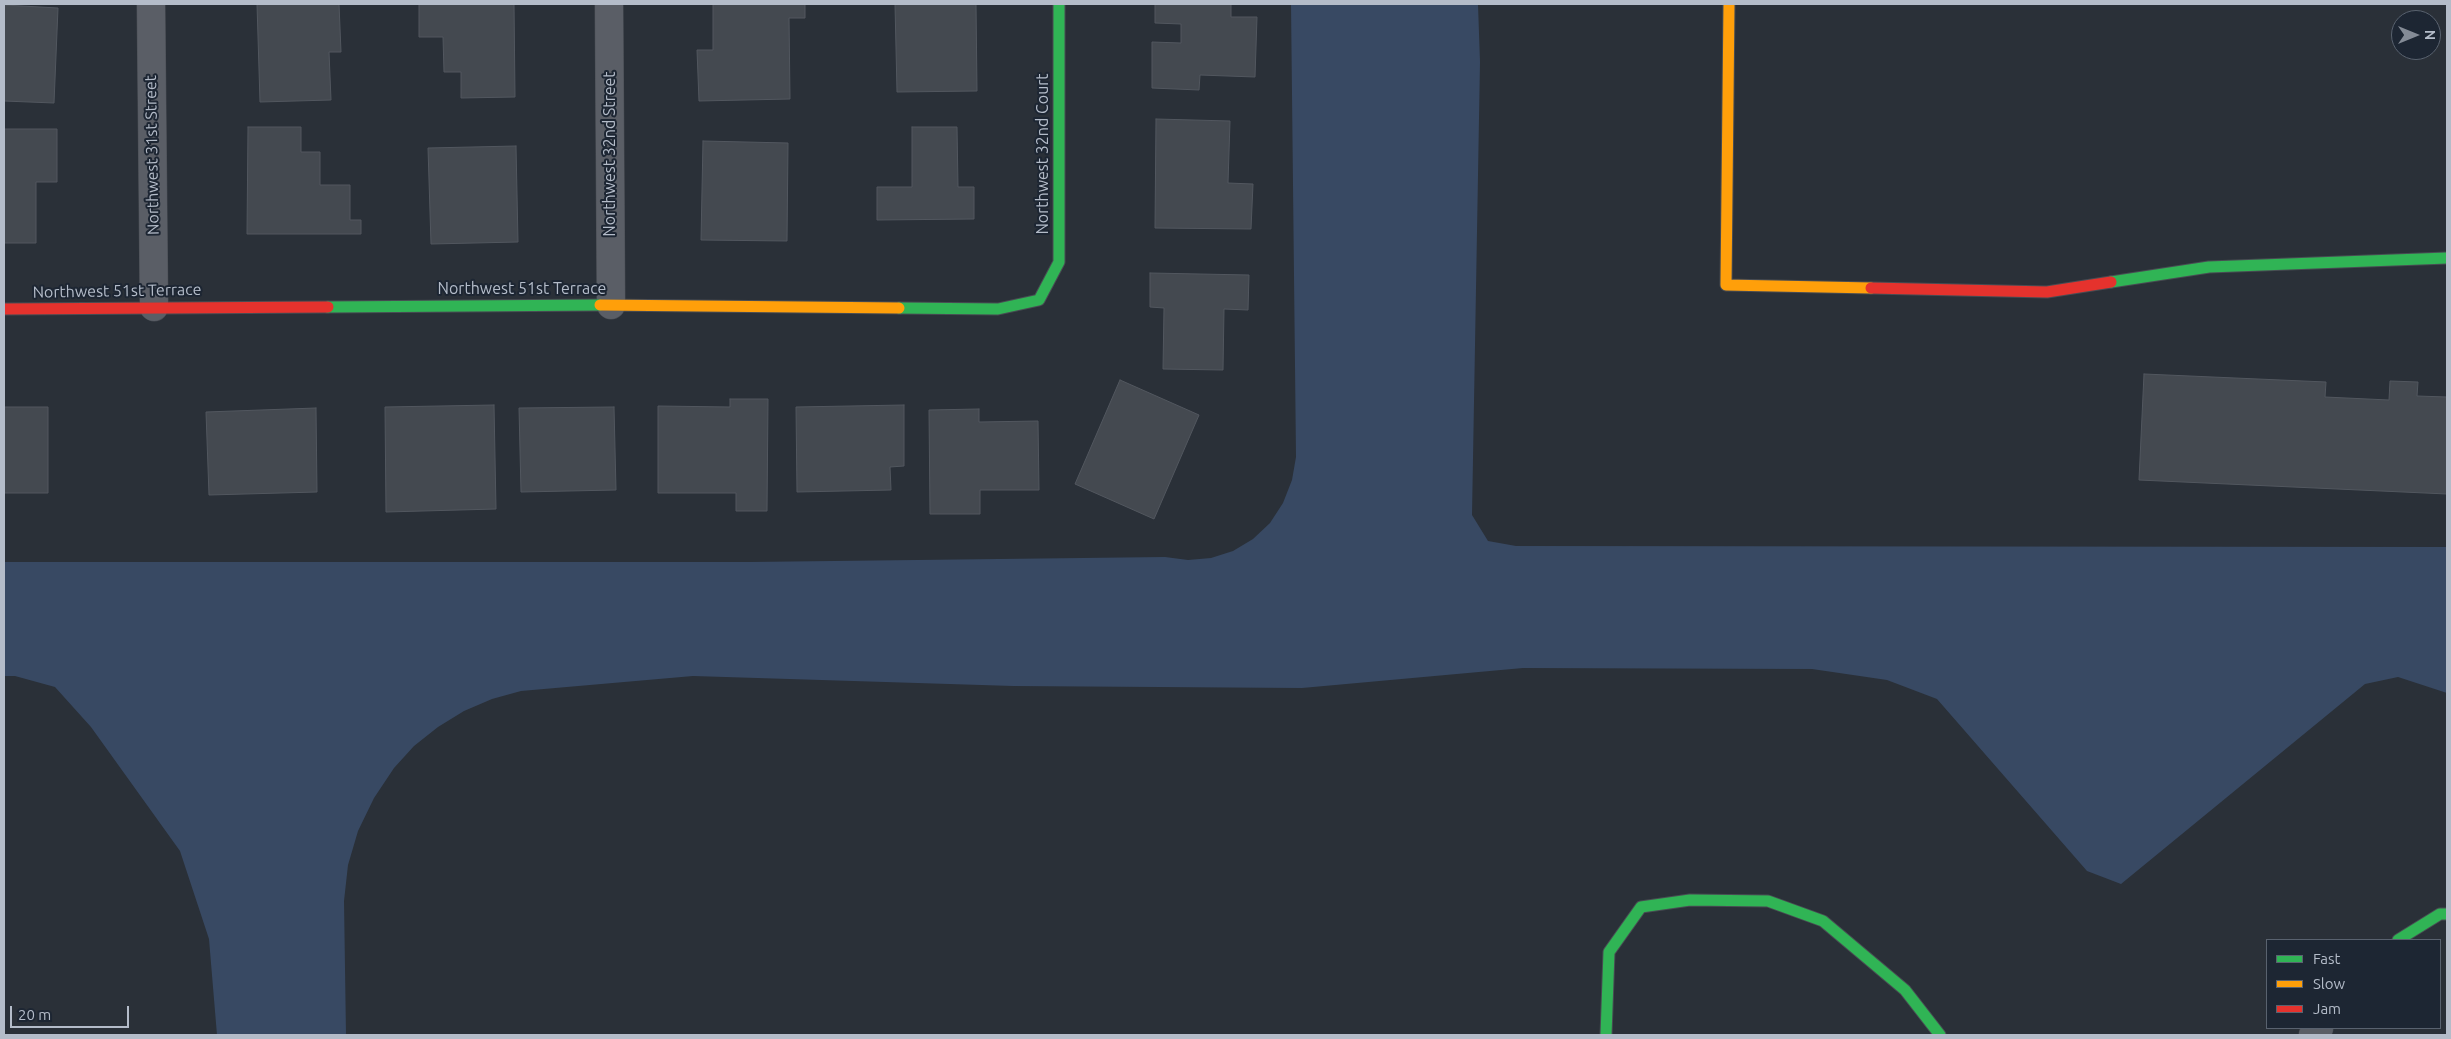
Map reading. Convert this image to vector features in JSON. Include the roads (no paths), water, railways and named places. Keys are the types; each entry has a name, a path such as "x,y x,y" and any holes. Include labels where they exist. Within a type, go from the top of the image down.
{"street":[{"name":"Northwest 31st Street","path":"151,4 154,307"},
{"name":"Northwest 32nd Street","path":"608,4 611,305"},
{"name":"Northwest 32nd Court","path":"1039,300 1059,262 1059,4"},
{"path":"1729,4 1726,285 2047,292 2209,267 2447,258"},
{"name":"Northwest 51st Terrace","path":"4,309 611,305 998,309 1039,300"},
{"path":"1606,1035 1609,952 1640,907 1690,900 1768,901 1823,921 1905,990 1940,1035"},
{"path":"2400,939 2440,914 2447,914"}],"water":[{"path":"1291,4 1478,4 1480,62 1472,515 1488,541 1516,546 2447,547 2447,693 2398,677 2365,684 2121,884 2087,871 1937,699 1887,680 1812,669 1523,668 1302,688 1013,686 693,676 521,691 492,699 464,711 438,727 414,746 394,768 374,798 358,831 348,865 344,901 346,1035 217,1035 209,939 180,851 91,727 55,687 15,676 4,676 4,562 750,562 1165,557 1188,560 1211,558 1233,551 1253,539 1270,523 1283,503 1292,480 1296,457"}]}
